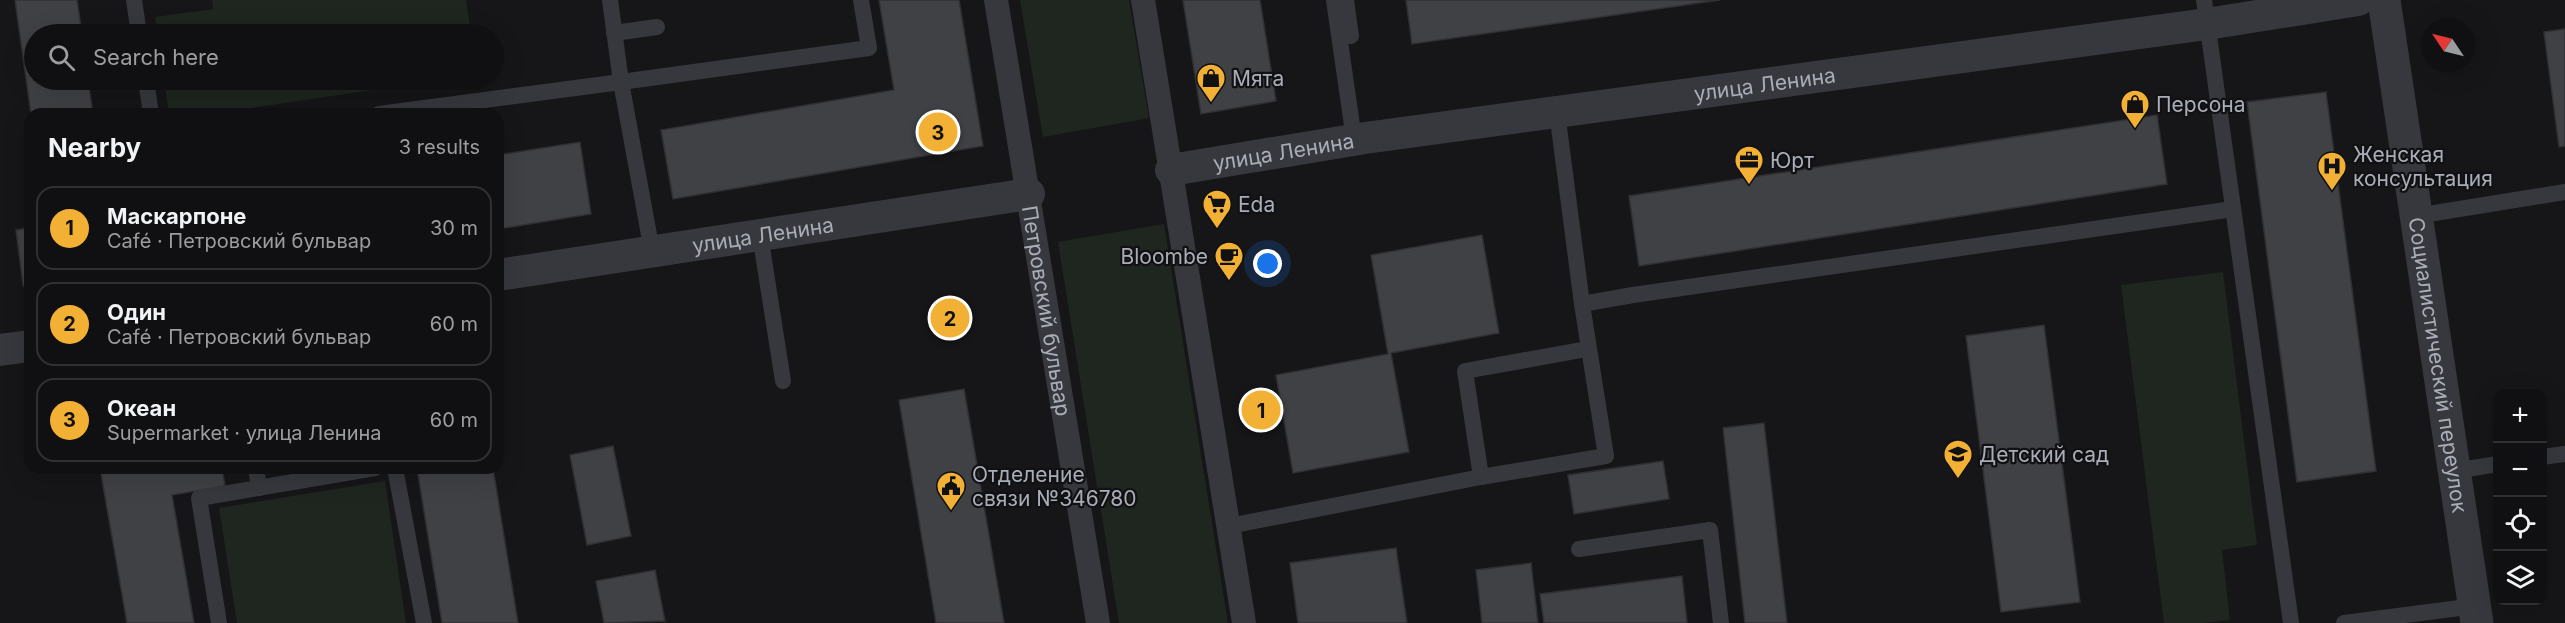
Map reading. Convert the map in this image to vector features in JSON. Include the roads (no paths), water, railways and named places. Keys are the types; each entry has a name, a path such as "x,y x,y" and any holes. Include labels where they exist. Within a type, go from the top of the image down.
{"street":[{"name":"Петровский бульвар","path":"996,0 1098,623"},
{"path":"1143,0 1244,623"},
{"name":"улица Ленина","path":"1171,170 1360,138 1557,112 2206,12 2358,0"},
{"name":"Социалистический переулок","path":"2384,0 2476,615"},
{"name":"улица Ленина","path":"504,274 1029,194"},
{"path":"0,350 24,347"}],"lane":[{"path":"134,0 138,24"},
{"path":"610,0 621,82 652,251"},
{"path":"424,108 868,48 861,0"},
{"path":"1334,0 1360,138"},
{"path":"1346,0 1360,138"},
{"path":"2206,12 2291,623"},
{"path":"614,33 657,27"},
{"path":"147,90 150,108"},
{"path":"1229,526 1481,477 1606,456 1587,349 1557,112"},
{"path":"2416,216 2565,192"},
{"path":"1582,304 2233,209"},
{"path":"760,235 783,381"},
{"path":"1481,477 1465,371 1587,349"},
{"path":"2547,456 2565,454"},
{"path":"2454,471 2493,465"},
{"path":"257,474 259,488"},
{"path":"219,623 199,498 340,474"},
{"path":"397,474 424,623"},
{"path":"1579,549 1710,530 1721,623"},
{"path":"2344,623 2476,615"}],"place":[{"name":"Мята","path":"1211,104"},
{"name":"Персона","path":"2135,130"},
{"name":"Океан","path":"938,132"},
{"name":"Юрт","path":"1749,186"},
{"name":"Женская консультация","path":"2332,192"},
{"name":"Eda","path":"1217,230"},
{"name":"Bloombe","path":"1229,282"},
{"name":"Один","path":"950,318"},
{"name":"Маскарпоне","path":"1261,410"},
{"name":"Детский сад","path":"1958,480"},
{"name":"Отделение связи №346780","path":"951,512"}]}
